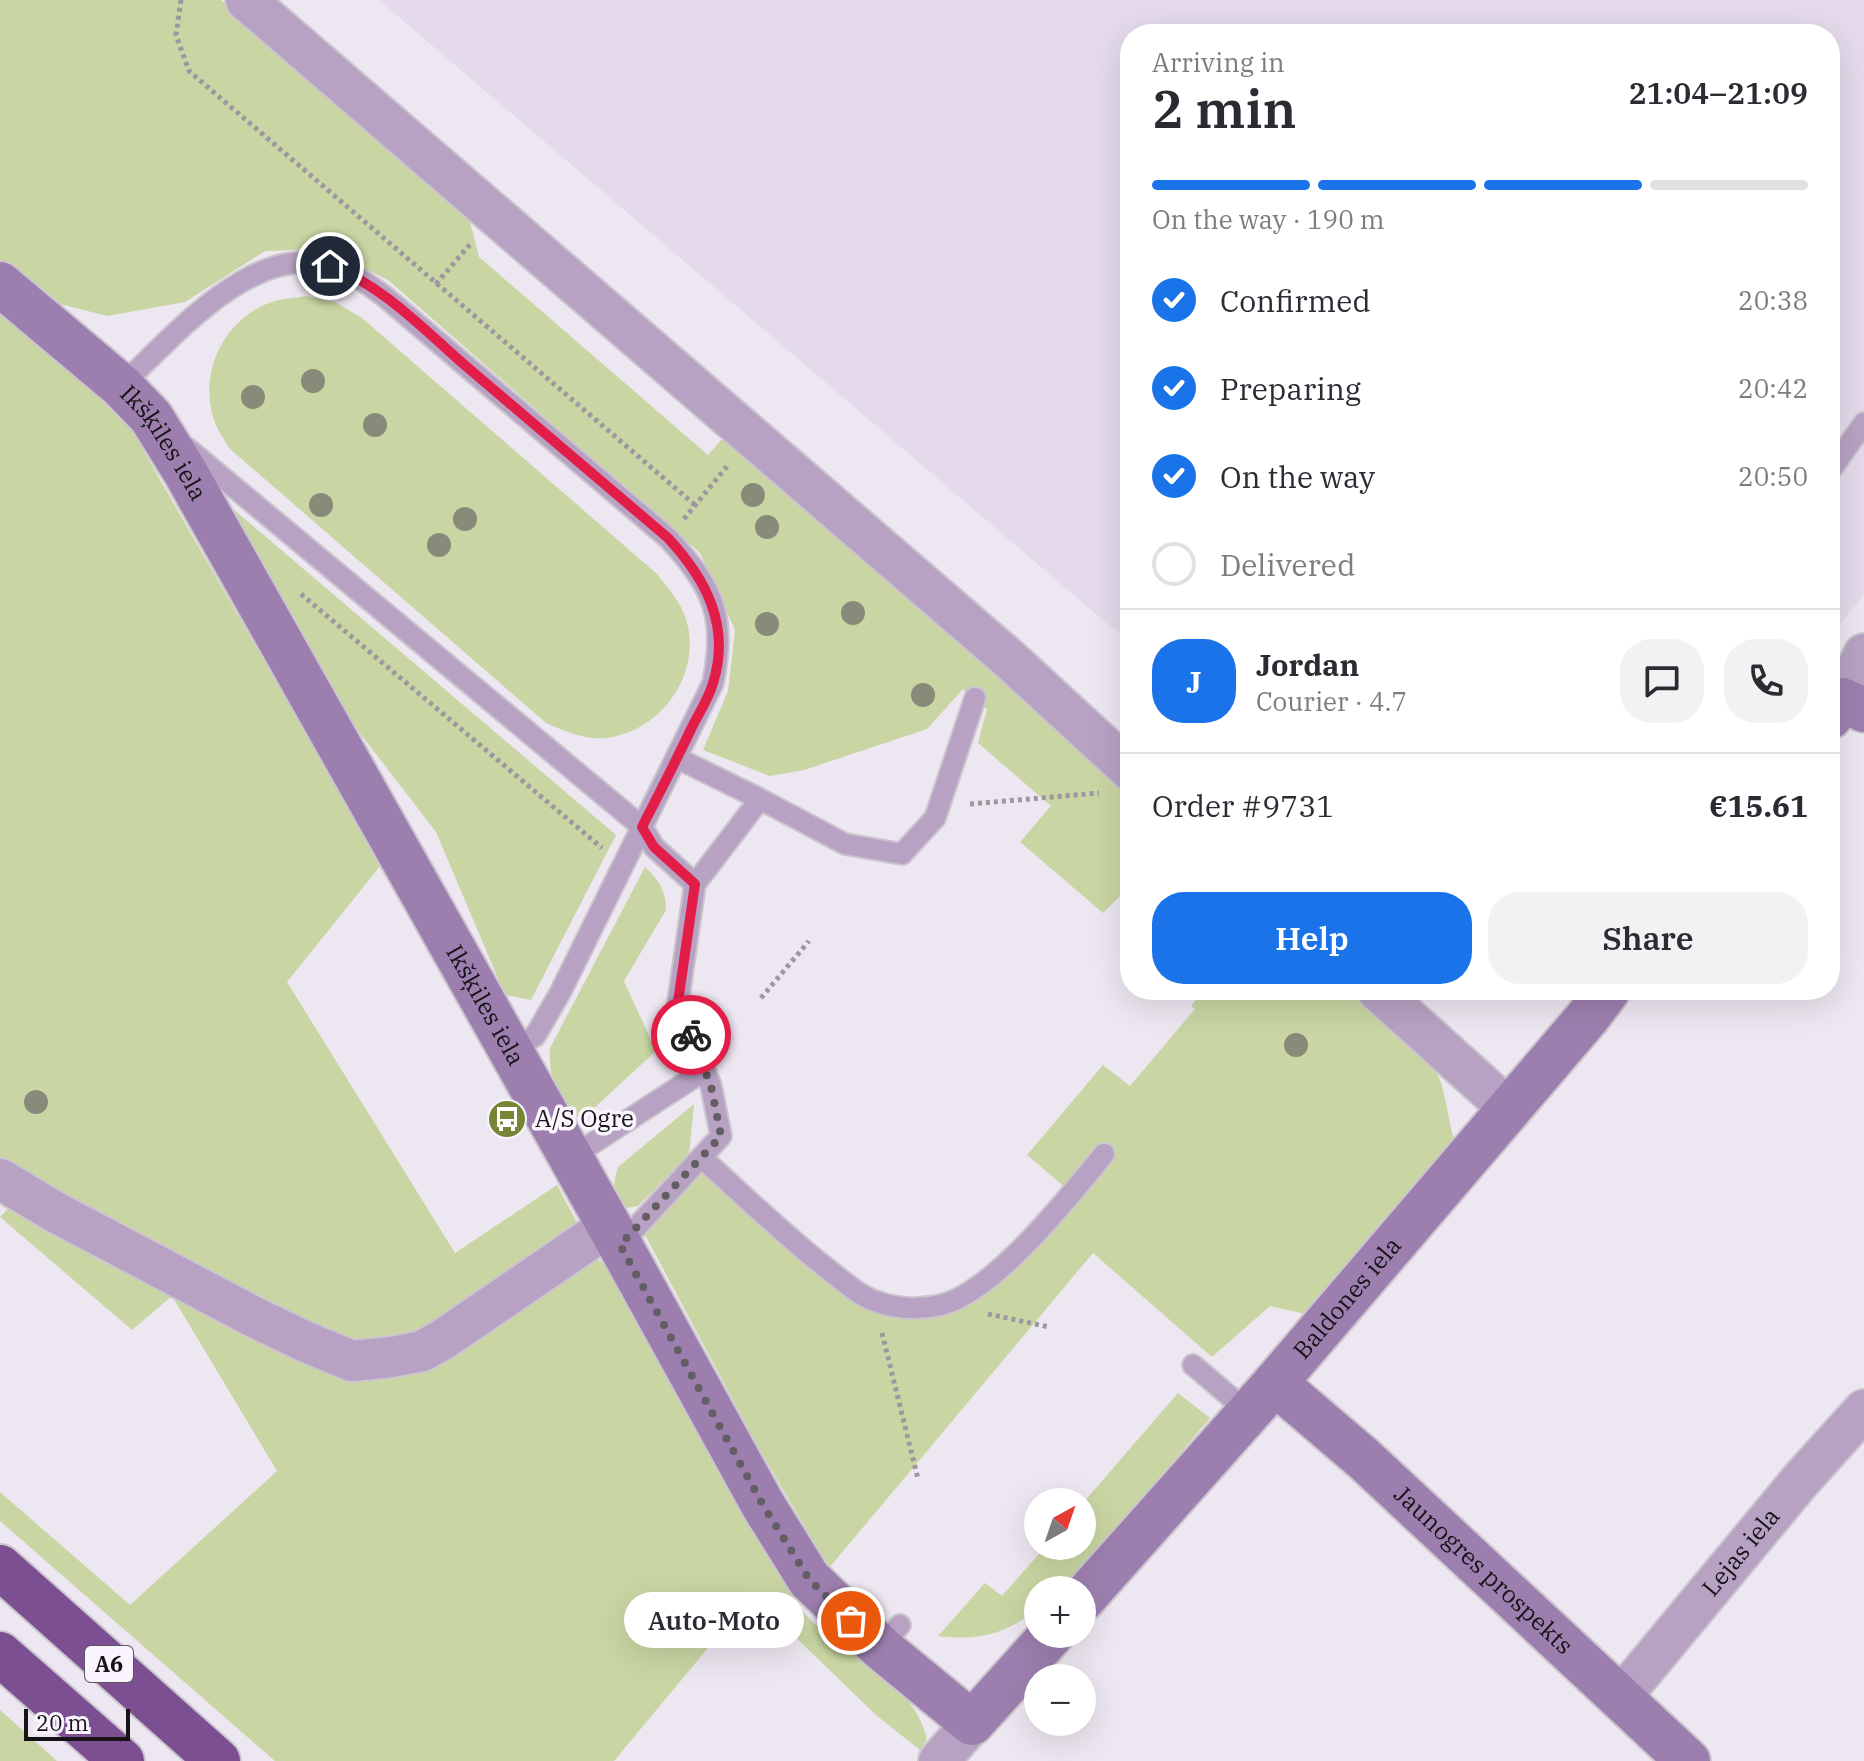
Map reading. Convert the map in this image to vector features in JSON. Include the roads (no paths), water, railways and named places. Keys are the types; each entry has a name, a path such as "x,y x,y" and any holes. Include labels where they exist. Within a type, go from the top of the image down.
{"highway":[{"name":"A6","path":"0,1567 218,1761"},
{"name":"A6","path":"0,1654 122,1761"}],"street":[{"path":"246,0 1008,658 1116,782"},
{"name":"Ikšķiles iela","path":"0,284 136,401 184,470 763,1505 809,1579 890,1636 972,1723"},
{"path":"1845,709 1864,654"},
{"path":"1388,1000 1508,1108"},
{"name":"Baldones iela","path":"1096,1584 1261,1397 1600,1000"},
{"path":"0,1179 55,1212 254,1317 352,1361 422,1351 614,1236"},
{"name":"Jaunogres prospekts","path":"1261,1397 1364,1459 1688,1761"},
{"name":"Lejas iela","path":"1621,1697 1800,1481 1864,1410"},
{"path":"939,1761 1039,1648"}],"lane":[{"path":"510,1049 535,1036 567,980 624,867 642,827 713,683 720,647 716,612 704,584 668,538 384,296 353,274 330,266 301,262 279,265 239,281 218,296 136,401 234,489 642,827 654,847 695,884"},
{"path":"1840,457 1864,423"},
{"path":"677,758 845,844 902,854 935,818 975,698"},
{"path":"614,1236 702,1158 721,1136 711,1086 678,1002 695,884 760,799"},
{"path":"570,1158 705,1070"},
{"path":"702,1158 816,1260 857,1292 874,1301 903,1308 944,1305 970,1291 1012,1258 1104,1154"},
{"path":"1193,1365 1261,1397"}],"place":[{"name":"A/S Ogre","path":"507,1119"},
{"name":"Auto-Moto","path":"851,1621"}]}
